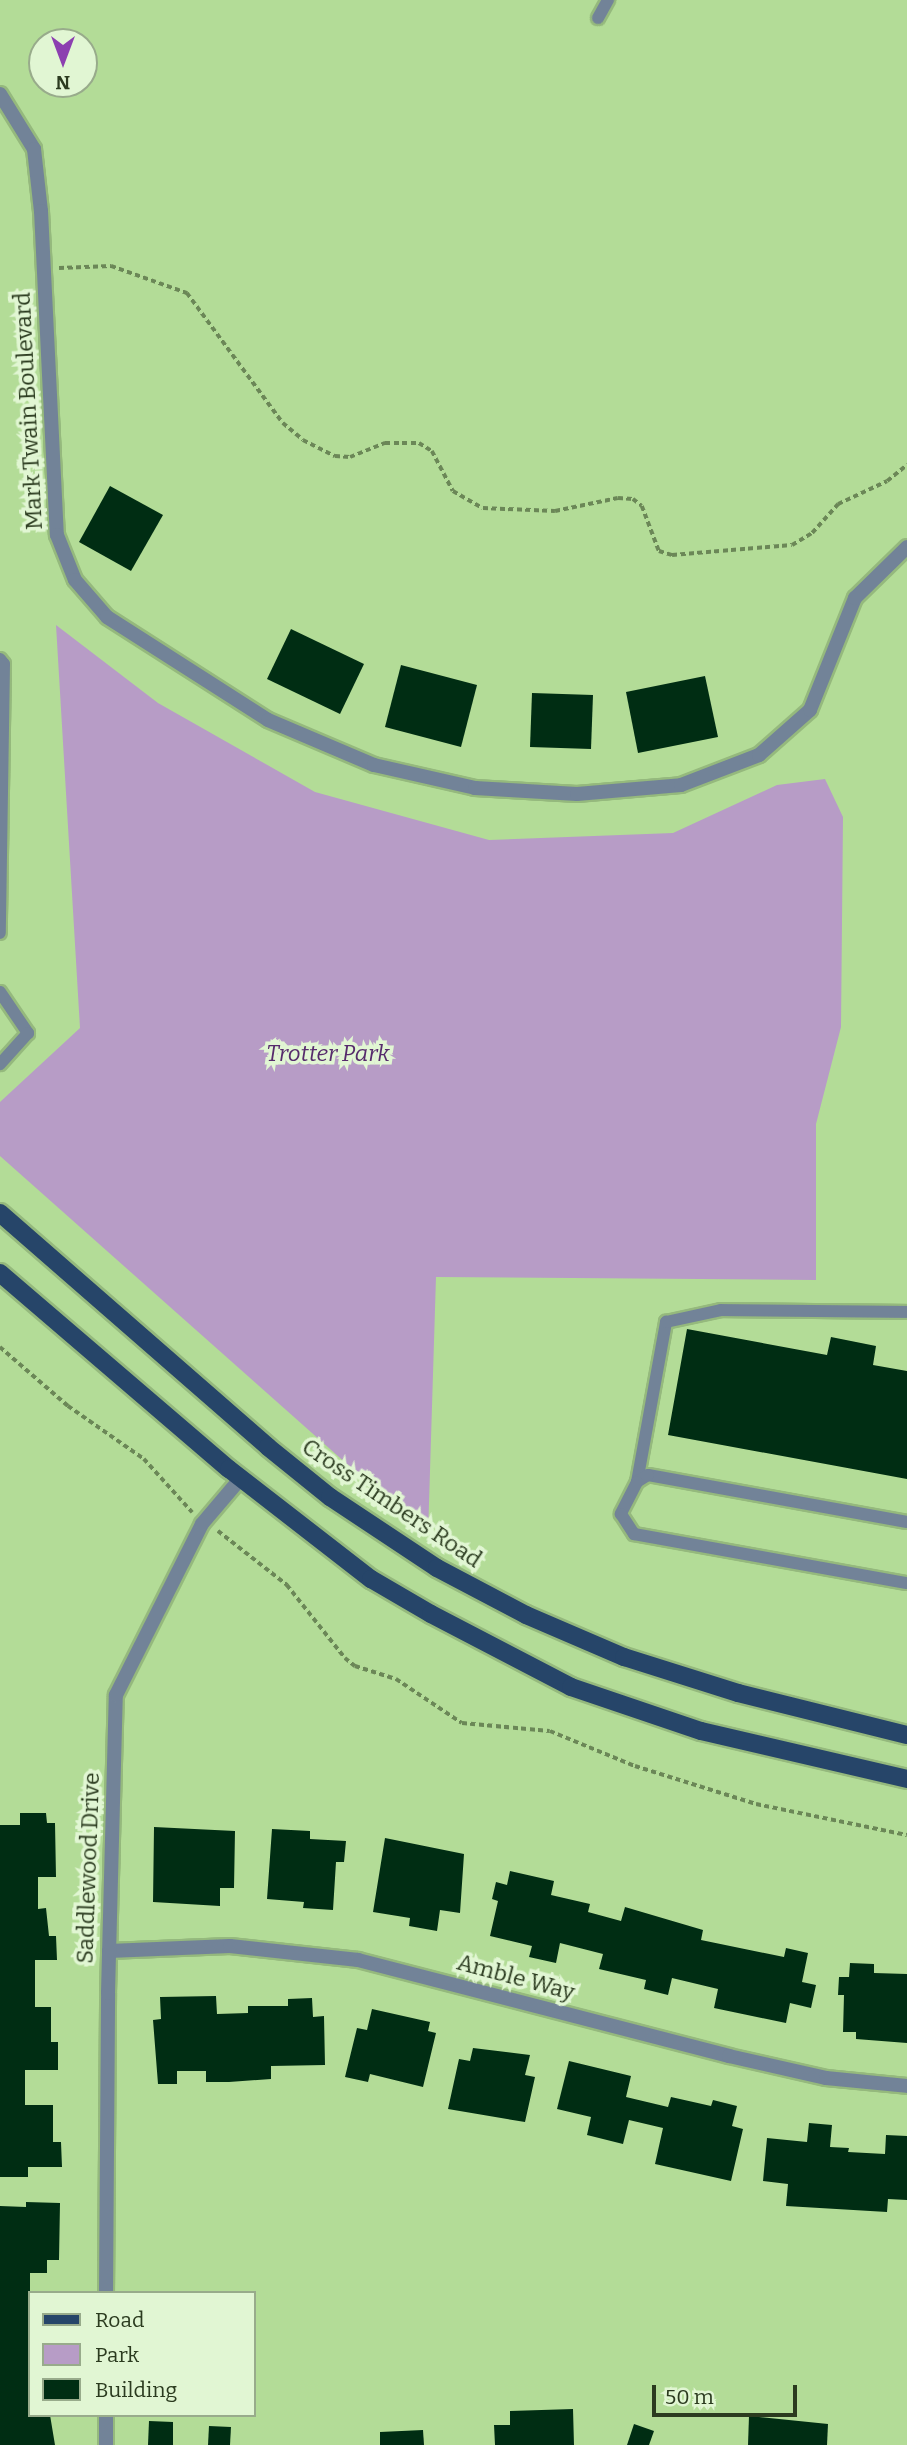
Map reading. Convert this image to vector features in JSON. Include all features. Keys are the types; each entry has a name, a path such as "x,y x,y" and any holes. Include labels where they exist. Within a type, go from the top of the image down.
{"main road":[{"name":"Cross Timbers Road","path":"0,1213 278,1456 330,1497 437,1568 526,1615 624,1657 738,1693 907,1735"},
{"path":"0,1273 241,1478 371,1579 571,1687 701,1731 907,1779"}],"street":[{"name":"Mark Twain Boulevard","path":"0,94 34,149 44,269 57,535 75,580 107,617 268,720 374,765 475,788 577,794 681,785 759,755 810,710 855,598 907,547"},
{"name":"Saddlewood Drive","path":"106,2291 109,1951 116,1695 205,1521 241,1478"},
{"name":"Amble Way","path":"109,1951 230,1947 358,1960 729,2056 825,2078 907,2086"},
{"path":"106,2417 106,2445"}],"lane":[{"path":"598,18 608,0"},
{"path":"0,659 4,664 0,933"},
{"path":"0,992 29,1033 0,1064"},
{"path":"907,1312 721,1310 666,1322 637,1482 621,1514 634,1534 907,1583"},
{"path":"637,1482 648,1475 907,1522"}],"path":[{"path":"44,269 111,266 187,293 283,423 303,440 335,456 349,457 385,443 419,443 432,451 453,491 483,508 555,511 608,499 633,499 642,506 659,551 672,555 792,545 812,533 838,504 887,481 907,466"},
{"path":"0,1347 68,1406 144,1459 179,1501 287,1585 345,1658 355,1666 396,1679 461,1723 550,1731 635,1766 756,1804 907,1835"}],"green space":[{"name":"Trotter Park","path":"56,625 158,703 315,792 489,840 673,833 777,785 825,779 843,817 841,1027 816,1124 816,1280 436,1277 428,1536 0,1156 0,1102 80,1028"}],"building":[{"path":"110,486 163,515 131,571 79,542"},
{"path":"291,629 364,664 340,714 267,679"},
{"path":"401,665 477,685 461,747 385,727"},
{"path":"705,676 718,737 638,753 626,692"},
{"path":"532,693 593,695 591,749 530,747"},
{"path":"687,1329 827,1355 831,1337 876,1346 873,1365 907,1371 907,1479 668,1435"},
{"path":"20,1813 46,1813 47,1823 55,1823 56,1877 38,1877 38,1909 46,1908 49,1936 56,1936 57,1960 35,1960 35,2007 51,2007 51,2042 58,2042 58,2070 25,2070 25,2105 53,2105 53,2142 61,2142 62,2167 28,2167 28,2177 0,2177 0,1825 20,1825"},
{"path":"154,1827 235,1831 234,1888 220,1888 220,1906 153,1902"},
{"path":"272,1829 310,1831 310,1839 346,1841 344,1862 336,1862 333,1910 303,1908 304,1902 267,1899"},
{"path":"385,1838 464,1854 460,1913 440,1910 437,1931 409,1926 410,1918 373,1912"},
{"path":"510,1871 554,1881 551,1895 590,1904 588,1912 621,1921 625,1907 703,1930 701,1940 784,1957 786,1948 808,1953 802,1982 816,1985 811,2008 790,2003 786,2023 714,2008 718,1989 672,1978 668,1995 644,1989 646,1980 599,1969 603,1954 560,1943 556,1963 529,1957 532,1946 490,1936 498,1901 492,1899 496,1882 507,1885"},
{"path":"850,1963 874,1964 874,1973 907,1974 907,2043 856,2039 856,2032 843,2032 844,1995 838,1995 839,1977 849,1977"},
{"path":"216,1996 217,2014 248,2013 248,2006 288,2006 288,1999 312,1998 313,2017 324,2016 325,2065 271,2066 271,2079 229,2082 206,2082 206,2071 177,2071 177,2084 158,2084 153,2020 161,2019 160,1997"},
{"path":"372,2009 430,2022 428,2031 436,2033 423,2087 370,2074 368,2082 345,2077 357,2028 367,2030"},
{"path":"473,2048 530,2055 525,2075 535,2077 525,2122 448,2109 459,2059 470,2061"},
{"path":"569,2061 631,2076 626,2097 668,2107 671,2097 711,2106 713,2100 737,2106 732,2126 743,2129 731,2181 655,2164 663,2128 629,2120 623,2144 587,2135 591,2117 557,2109"},
{"path":"809,2123 832,2125 830,2147 849,2148 848,2152 885,2154 886,2135 907,2136 907,2200 888,2199 887,2212 786,2206 788,2184 763,2181 767,2138 807,2142"},
{"path":"26,2202 60,2203 59,2260 47,2260 47,2273 30,2273 28,2291 28,2417 50,2417 55,2445 0,2445 0,2206 26,2207"},
{"path":"573,2409 574,2445 495,2445 494,2425 510,2425 510,2411"},
{"path":"749,2416 828,2424 827,2445 748,2445"},
{"path":"149,2421 173,2422 173,2445 148,2445"},
{"path":"634,2424 654,2431 649,2445 627,2445"},
{"path":"209,2426 231,2427 230,2445 208,2445"},
{"path":"423,2430 424,2445 380,2445 380,2432"}]}
